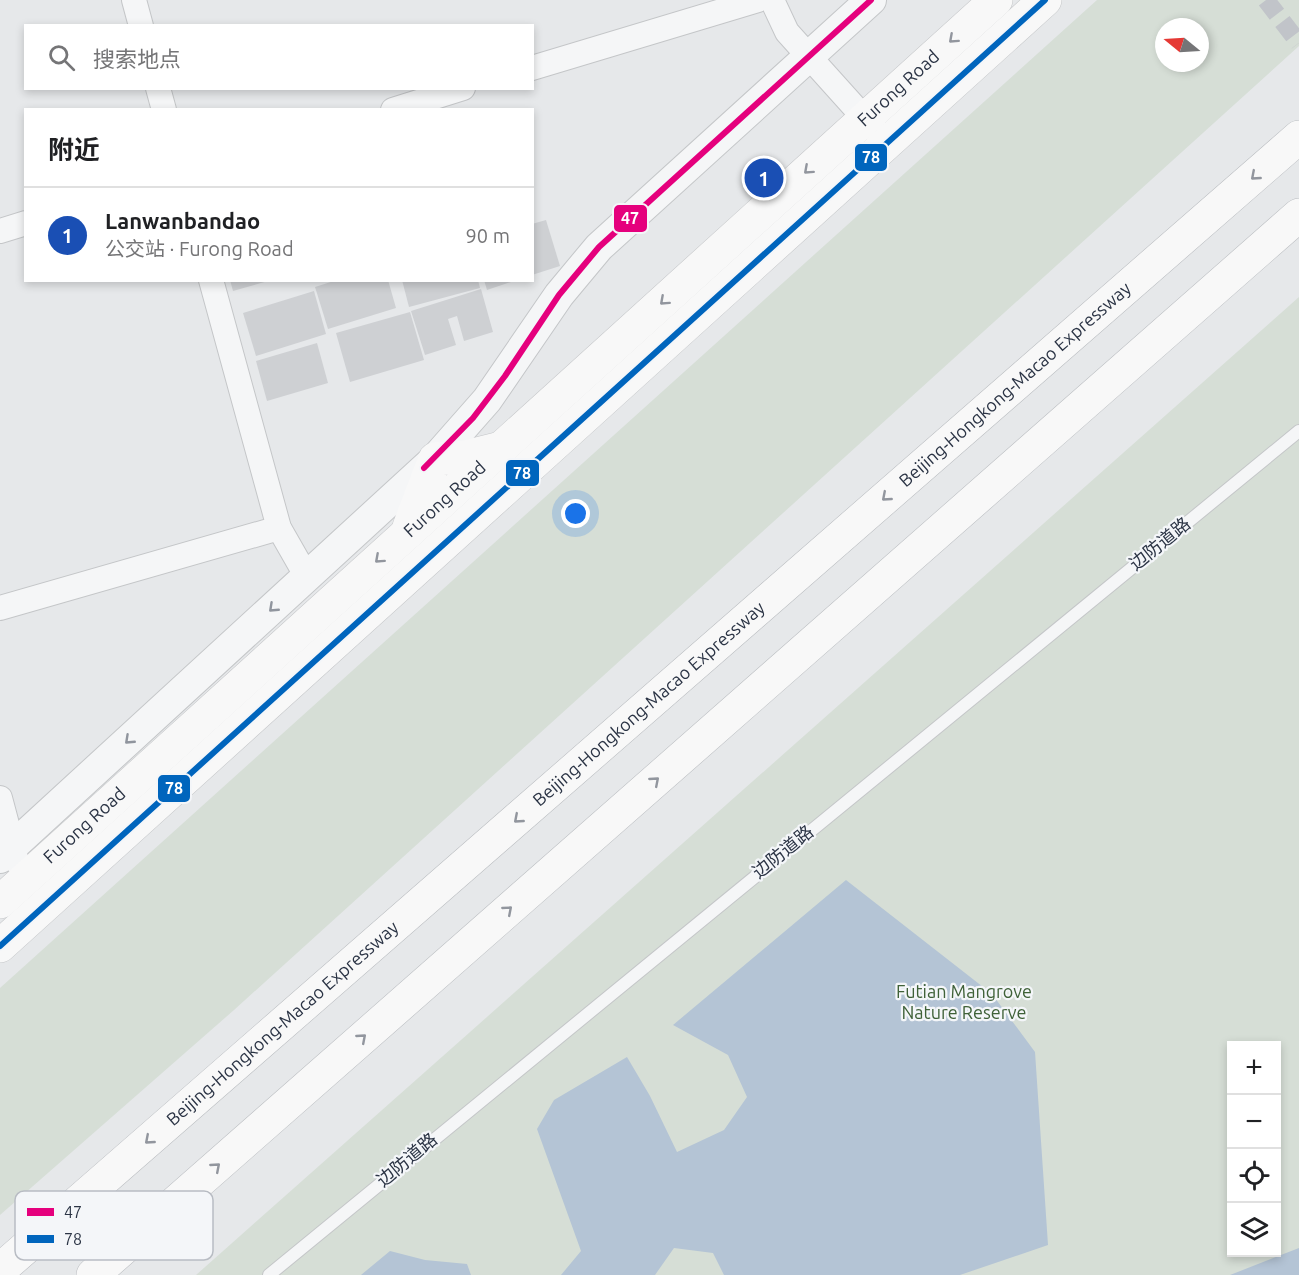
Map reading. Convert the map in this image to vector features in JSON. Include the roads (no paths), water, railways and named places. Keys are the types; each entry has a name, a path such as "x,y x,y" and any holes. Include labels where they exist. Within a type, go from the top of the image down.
{"main road":[{"name":"Furong Road","path":"11,892 996,0"},
{"name":"Furong Road","path":"0,946 1045,0"},
{"name":"Beijing-Hongkong-Macao Expressway","path":"91,1191 1299,137"},
{"path":"189,1191 1299,215"},
{"path":"406,534 435,459 465,456 502,447"},
{"name":"Beijing-Hongkong-Macao Expressway","path":"0,1270 15,1257"},
{"path":"93,1275 110,1260"}],"street":[{"path":"134,0 140,24"},
{"path":"534,67 758,0"},
{"path":"772,0 787,32 887,143"},
{"path":"7,852 435,459 487,400 559,295 599,247 871,0"},
{"path":"159,90 163,108"},
{"path":"399,108 458,90"},
{"path":"0,231 24,224"},
{"path":"212,282 279,528 307,577"},
{"path":"0,608 279,528"},
{"path":"0,798 11,892"}],"lane":[{"name":"边防道路","path":"269,1275 1299,431"}],"water":[{"path":"846,880 992,994 1035,1052 1048,1245 960,1275 724,1275 713,1253 674,1248 655,1275 561,1275 581,1251 537,1129 554,1100 627,1057 650,1096 677,1152 724,1130 747,1097 728,1055 673,1025"},
{"path":"1299,1248 1299,1275 1230,1275 1281,1257"},
{"path":"390,1251 425,1260 467,1264 471,1275 361,1275"}],"tunnel":[{"path":"1266,0 1299,43"}],"place":[{"name":"Lanwanbandao","path":"764,178"}],"park label":[{"name":"Futian Mangrove Nature Reserve","path":"964,1002"}]}
